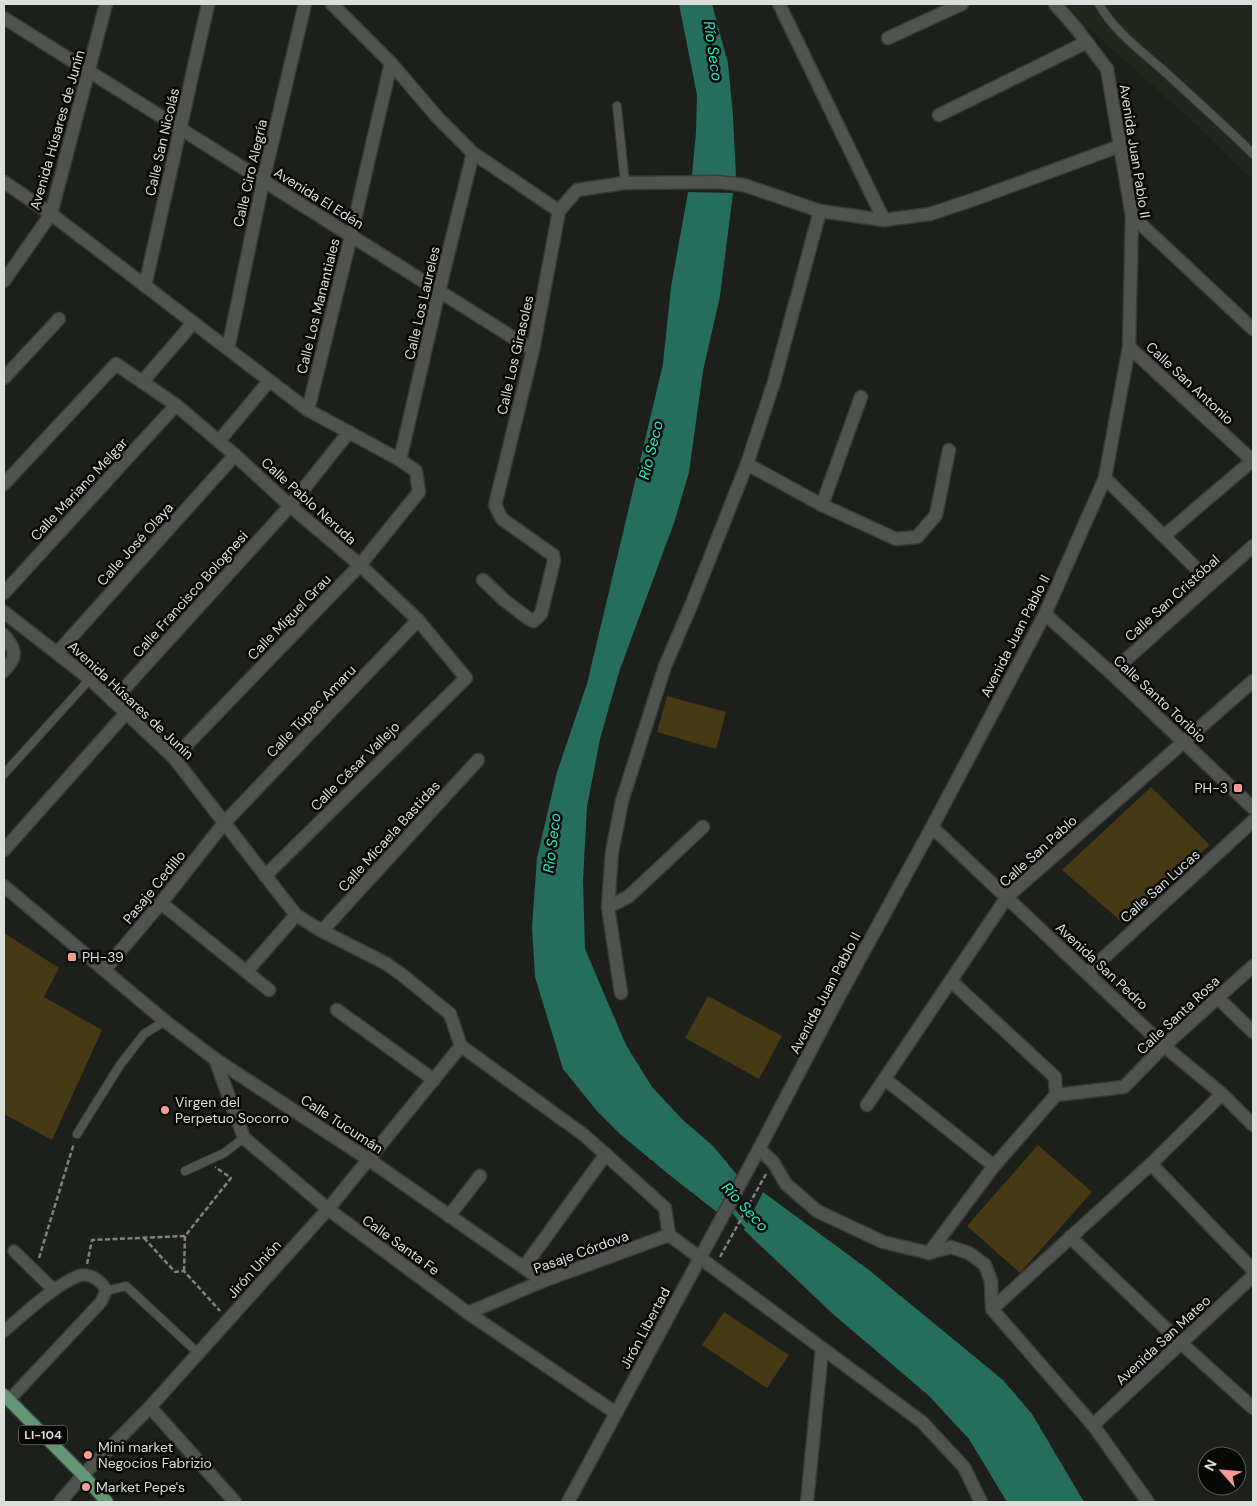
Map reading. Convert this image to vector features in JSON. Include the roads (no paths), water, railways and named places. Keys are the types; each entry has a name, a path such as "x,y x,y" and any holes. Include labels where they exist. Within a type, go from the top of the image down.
{"main road":[{"name":"LI-104","path":"5,1400 83,1475 107,1502"}],"street":[{"name":"Avenida Húsares de Junín","path":"4,281 51,214 106,4"},
{"name":"Calle San Nicolás","path":"145,286 208,4"},
{"name":"Calle Ciro Alegría","path":"228,349 263,181 305,4"},
{"path":"332,4 390,63 438,118 474,153 559,211 577,190 626,183 718,182 744,185 820,211 884,220 930,214 1120,146"},
{"path":"779,4 884,220"},
{"path":"888,38 962,4"},
{"path":"939,115 1087,42 1056,4"},
{"name":"Avenida El Edén","path":"4,18 533,350"},
{"name":"Avenida Juan Pablo II","path":"748,1168 1045,614 1105,478 1129,347 1132,216 1107,69 1087,42"},
{"name":"Calle Los Manantiales","path":"308,410 351,236 390,63"},
{"name":"Calle Los Laureles","path":"400,460 439,291 474,153"},
{"path":"4,182 51,214 308,410 400,460"},
{"name":"Calle Los Girasoles","path":"483,580 504,600 530,619 534,621 541,614 554,555 502,519 495,505 533,350 559,211"},
{"path":"621,993 608,907 612,852 622,801 665,666 747,464 774,382 820,211"},
{"path":"1132,216 1252,326"},
{"path":"4,378 59,320"},
{"path":"142,382 193,323"},
{"name":"Calle San Antonio","path":"1129,347 1253,461"},
{"name":"Calle Pablo Neruda","path":"4,484 116,364 176,405 360,565 418,620 466,678"},
{"path":"219,441 269,381"},
{"path":"822,505 861,396"},
{"name":"Calle Mariano Melgar","path":"4,593 176,405"},
{"name":"Calle Francisco Bolognesi","path":"113,701 290,506 349,432"},
{"path":"747,464 822,505 896,539 917,537 936,515 949,450"},
{"name":"Calle José Olaya","path":"57,653 235,455"},
{"name":"Calle Miguel Grau","path":"174,758 360,565 419,492 416,471 400,460"},
{"path":"1164,536 1253,461"},
{"path":"1105,478 1211,583"},
{"name":"Calle San Cristóbal","path":"1111,673 1253,546"},
{"name":"Avenida Húsares de Junín","path":"4,612 90,679 174,758 226,822 296,915"},
{"name":"Calle Santo Toribio","path":"1045,614 1111,673 1253,808"},
{"name":"Calle Túpac Amaru","path":"226,822 418,620"},
{"path":"4,635 13,647 14,655 12,662 4,671"},
{"name":"Calle César Vallejo","path":"266,876 466,678"},
{"name":"Calle San Pablo","path":"867,1105 1007,898 1253,681"},
{"path":"4,850 126,713"},
{"name":"Calle Micaela Bastidas","path":"322,931 478,760"},
{"name":"Calle San Lucas","path":"1087,973 1253,821"},
{"name":"Pasaje Cedillo","path":"105,969 226,822"},
{"path":"608,907 628,897 703,827"},
{"name":"Avenida San Pedro","path":"932,827 1164,1046 1222,1094 1253,1125"},
{"name":"Calle Tucumán","path":"4,886 215,1060 368,1159 543,1281"},
{"path":"161,903 270,990"},
{"path":"247,971 296,915 322,931 386,963 450,1014 461,1046 584,1135 665,1208 669,1235 922,1422 964,1467 981,1502"},
{"name":"Calle Santa Rosa","path":"1056,1095 1124,1087 1164,1046 1253,966"},
{"path":"929,1253 994,1166 1056,1095 1056,1076 951,981"},
{"path":"1218,998 1253,1032"},
{"path":"337,1010 434,1080"},
{"name":"Jirón Unión","path":"60,1502 83,1475 150,1407 328,1209 461,1046"},
{"name":"Calle Santa Fe","path":"215,1060 244,1138 328,1209 468,1312 616,1414"},
{"path":"885,1079 994,1166"},
{"path":"992,1309 1150,1164 1222,1094"},
{"path":"759,1149 773,1162 786,1184 817,1211 883,1242 929,1253 951,1247 970,1253 985,1265 991,1281 992,1309 1092,1425 1148,1502"},
{"path":"524,1267 606,1154"},
{"path":"1150,1164 1253,1270"},
{"name":"Jirón Libertad","path":"568,1502 748,1168"},
{"path":"449,1216 480,1176"},
{"name":"Pasaje Córdova","path":"468,1312 543,1281 669,1235"},
{"path":"1070,1237 1181,1343 1253,1408"},
{"path":"14,1251 54,1290"},
{"path":"4,1331 54,1290 79,1276 84,1275 99,1280 104,1285 106,1291 101,1302 5,1400"},
{"name":"Avenida San Mateo","path":"1092,1425 1253,1276"},
{"path":"807,1502 822,1349"},
{"path":"150,1407 235,1502"}],"lane":[{"path":"1099,4 1107,16 1135,46 1226,127 1253,154"},
{"path":"617,106 626,183"},
{"path":"4,774 90,679"},
{"path":"77,1134 120,1065 144,1034 165,1020"},
{"path":"185,1171 224,1153 244,1138"},
{"path":"106,1291 126,1286 198,1354"}],"water":[{"path":"679,4 712,4 728,63 736,177 692,175 697,95"},
{"path":"688,192 733,193 720,296 703,371 689,472 675,520 619,672 600,739 587,807 583,880 585,949 626,1045 652,1087 683,1120 713,1146 738,1176 718,1213 620,1134 597,1111 563,1069 535,977 532,927 537,858 557,772 587,684 663,364 671,287"},
{"path":"763,1192 869,1270 1003,1380 1032,1414 1084,1502 1007,1502 969,1439 928,1395 833,1314 744,1230"}],"waterway":[{"name":"Río Seco","path":"729,1206 749,1229"}],"place":[{"name":"PH-3","path":"1238,788"},
{"name":"PH-39","path":"72,957"},
{"name":"Virgen del Perpetuo Socorro","path":"165,1110"},
{"name":"Mini market Negocios Fabrizio","path":"88,1455"},
{"name":"Market Pepe's","path":"86,1487"}]}
